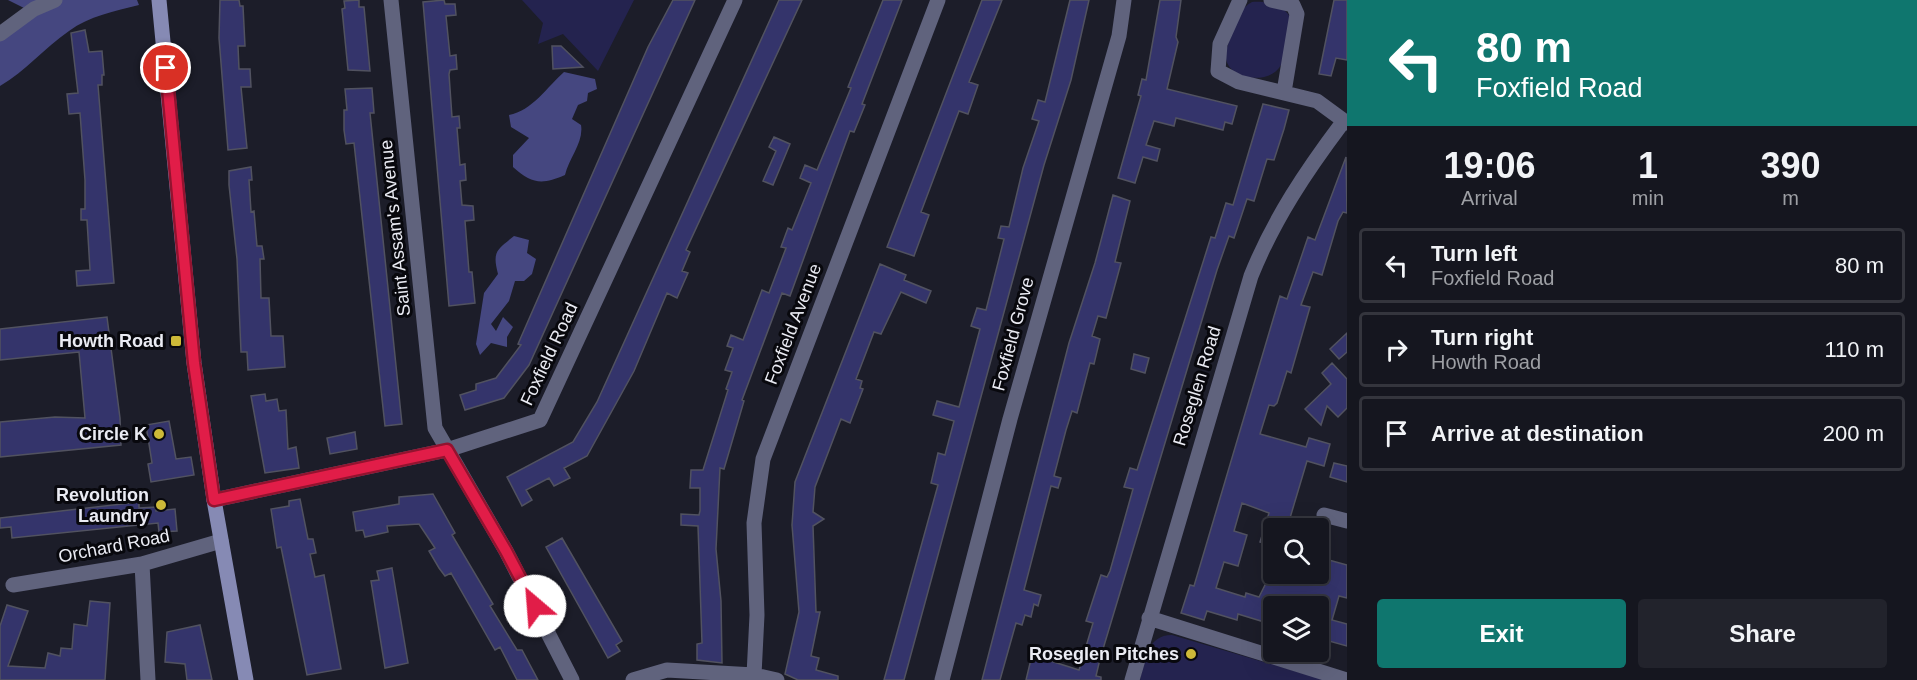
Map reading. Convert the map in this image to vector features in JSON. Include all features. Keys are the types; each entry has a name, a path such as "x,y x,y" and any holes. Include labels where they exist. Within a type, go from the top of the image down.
{"main road":[{"path":"159,0 193,352 214,500 246,680"}],"street":[{"path":"0,34 34,9 55,0"},
{"name":"Saint Assam's Avenue","path":"391,0 435,428 506,551 572,680"},
{"name":"Foxfield Road","path":"214,500 447,450 540,420 735,0"},
{"name":"Foxfield Avenue","path":"754,675 757,615 754,523 763,459 938,0"},
{"name":"Foxfield Grove","path":"942,680 1037,319 1119,36 1124,0"},
{"path":"1240,0 1220,44 1218,71 1239,82 1317,101 1345,123"},
{"path":"1271,0 1293,5 1297,14 1284,92"},
{"name":"Roseglen Road","path":"1132,680 1251,276 1264,244 1291,194 1345,123"},
{"path":"1324,515 1347,521"},
{"name":"Orchard Road","path":"13,585 142,564 221,541"},
{"path":"142,564 148,680"},
{"path":"1149,618 1347,680"},
{"path":"633,680 667,670 754,675 777,680"}],"shaded area":[{"path":"8,0 137,0 139,5 85,21 0,86 0,40 24,8"},
{"path":"522,0 634,0 598,71 563,34 538,44 543,23"},
{"path":"1252,2 1264,2 1280,7 1291,19 1282,63 1273,73 1258,78 1234,72 1226,59 1227,47 1239,16"},
{"path":"564,72 595,79 597,89 588,93 587,101 578,105 572,119 581,125 581,131 565,175 550,180 532,180 513,167 513,155 529,138 511,127 509,115 532,104"},
{"path":"514,236 529,240 527,253 536,259 532,274 524,281 515,281 509,301 491,324 496,331 503,317 513,327 507,337 507,347 491,343 480,355 476,344 484,293 498,274 497,252"},
{"name":"Roseglen Pitches","path":"1172,635 1325,680 1140,680 1148,650 1157,639"}],"building":[{"path":"220,0 239,0 240,6 243,6 245,46 238,46 239,69 250,69 251,87 241,87 247,148 228,150 219,38"},
{"path":"359,0 359,7 364,7 370,71 348,70 342,9 345,8 344,1"},
{"path":"444,0 445,4 455,4 456,15 446,16 450,56 456,55 457,69 450,70 449,74 452,117 459,116 460,128 457,128 460,165 465,164 466,180 460,181 462,205 473,206 474,220 465,221 469,272 472,272 475,303 449,306 423,2"},
{"path":"673,0 695,0 529,365 504,398 465,410 460,395 476,390 476,384 496,378 521,345 518,344 648,47"},
{"path":"779,0 802,0 686,250 690,252 682,271 688,273 677,298 667,293 634,371 587,456 564,468 570,478 554,486 549,478 526,490 532,500 522,506 507,477 573,442 597,402"},
{"path":"883,0 902,0 862,104 865,105 854,132 850,131 790,296 782,293 742,400 744,401 724,469 720,468 716,549 721,601 722,663 697,660 697,644 702,643 698,526 681,525 681,514 699,515 700,511 700,488 690,488 691,470 703,470 728,390 726,389 732,372 725,370 733,348 727,346 731,335 743,340 762,290 769,293 786,248 781,247 788,228 792,230 811,183 800,178 805,165 817,170 851,88 848,87"},
{"path":"982,0 1002,0 969,82 978,85 968,114 959,111 921,212 929,215 914,256 887,247"},
{"path":"1070,0 1089,0 1071,80 1044,165 904,680 884,680 938,485 931,483 938,453 945,455 954,421 933,415 937,401 959,407 980,329 971,326 977,308 986,310 1004,239 998,238 1001,226 1009,227 1023,168 1039,121 1032,119 1038,100 1045,102"},
{"path":"1160,0 1181,0 1176,37 1178,42 1167,89 1237,106 1232,124 1225,122 1223,130 1176,118 1174,126 1154,121 1146,145 1160,149 1157,161 1143,157 1135,183 1118,178 1141,96 1138,95 1142,79 1146,80"},
{"path":"1334,0 1347,0 1347,60 1336,58 1331,76 1319,74"},
{"path":"85,30 89,52 102,51 104,75 102,75 102,85 98,85 114,283 77,286 76,271 90,270 87,220 81,220 81,209 85,209 85,180 80,113 69,114 67,94 78,93 71,33"},
{"path":"552,46 561,46 583,67 553,69"},
{"path":"372,88 374,113 370,113 402,424 385,426 354,143 346,144 344,130 344,110 347,110 345,89"},
{"path":"1263,104 1289,110 1284,129 1274,160 1267,159 1254,201 1247,199 1234,238 1229,236 1217,270 1100,659 1096,676 1101,677 1101,680 1026,680 1032,655 1079,670 1093,623 1086,621 1101,575 1107,577 1110,571 1133,489 1124,487 1130,468 1137,470 1211,237 1215,238 1226,203 1233,205"},
{"path":"774,137 790,144 773,185 763,181 776,151 769,147"},
{"path":"1346,157 1347,213 1343,212 1338,221 1322,275 1313,272 1301,305 1310,307 1291,373 1287,371 1277,403 1274,406 1269,405 1260,434 1306,447 1309,438 1330,444 1324,466 1307,461 1290,518 1267,518 1269,513 1242,503 1234,531 1247,535 1238,566 1224,562 1216,588 1245,597 1246,593 1259,597 1266,584 1329,584 1329,560 1347,565 1347,598 1339,596 1332,620 1347,624 1347,646 1329,641 1329,596 1263,596 1263,622 1238,614 1237,620 1207,611 1204,620 1181,613 1190,585 1194,586 1280,296 1287,299 1308,237 1315,240"},
{"path":"251,167 252,180 249,180 251,212 254,211 257,246 262,246 264,259 260,259 261,298 269,298 271,336 283,336 285,367 248,370 247,352 241,352 237,259 229,171"},
{"path":"1113,195 1130,201 1115,262 1121,263 1106,318 1098,316 1092,336 1100,339 1094,364 1090,363 1077,413 1072,411 1066,430 1054,476 1061,478 1058,488 1051,486 1024,590 1041,595 1038,606 1034,604 1031,617 1025,615 1022,625 1016,623 1000,680 982,680 1069,343 1095,263"},
{"path":"880,264 906,275 904,280 931,291 926,303 901,292 881,334 874,332 856,379 862,381 860,388 863,389 850,423 841,419 815,487 813,512 824,519 813,526 816,612 820,612 811,656 819,658 816,670 838,676 838,680 798,680 785,674 799,612 792,525 795,482"},
{"path":"107,317 120,418 121,445 0,457 0,422 55,417 85,418 79,352 0,360 0,329"},
{"path":"1347,333 1347,352 1339,359 1330,349"},
{"path":"1134,354 1149,358 1145,373 1131,369"},
{"path":"1332,363 1347,379 1347,408 1338,417 1327,406 1321,425 1305,409 1331,384 1322,373"},
{"path":"265,394 266,401 277,399 279,411 286,410 288,449 296,447 299,468 265,473 251,396"},
{"name":"Circle K","path":"169,421 176,459 191,457 194,475 151,482 148,464 152,463 146,425"},
{"path":"355,432 357,449 330,454 327,438"},
{"path":"1334,463 1347,466 1347,482 1330,477"},
{"path":"433,494 455,533 452,535 493,604 490,606 517,650 522,650 538,680 517,680 500,647 495,650 451,573 445,576 439,568 429,551 435,548 419,524 387,526 388,532 365,537 363,530 356,531 353,512 399,504 399,497"},
{"path":"300,499 308,539 313,539 316,553 310,554 315,577 324,575 341,669 307,675 281,547 277,548 271,509 289,506 289,501"},
{"path":"139,502 139,508 156,507 156,511 175,509 177,531 159,532 158,523 12,538 11,527 0,528 0,518"},
{"path":"562,538 622,641 616,645 620,651 608,658 546,547"},
{"path":"392,568 408,663 385,668 371,581 379,580 377,571"},
{"path":"90,601 110,603 105,680 0,680 0,626 7,605 28,611 8,666 45,668 48,653 60,656 61,648 72,649 74,624 87,626"},
{"path":"200,625 212,680 187,680 185,664 165,662 167,632"}],"place":[{"name":"Howth Road","path":"176,341"},
{"name":"Circle K","path":"159,434"},
{"name":"Revolution Laundry","path":"161,505"},
{"name":"Roseglen Pitches","path":"1191,654"}],"route":[{"path":"166,68 194,363 214,500 447,450 535,606"}]}
